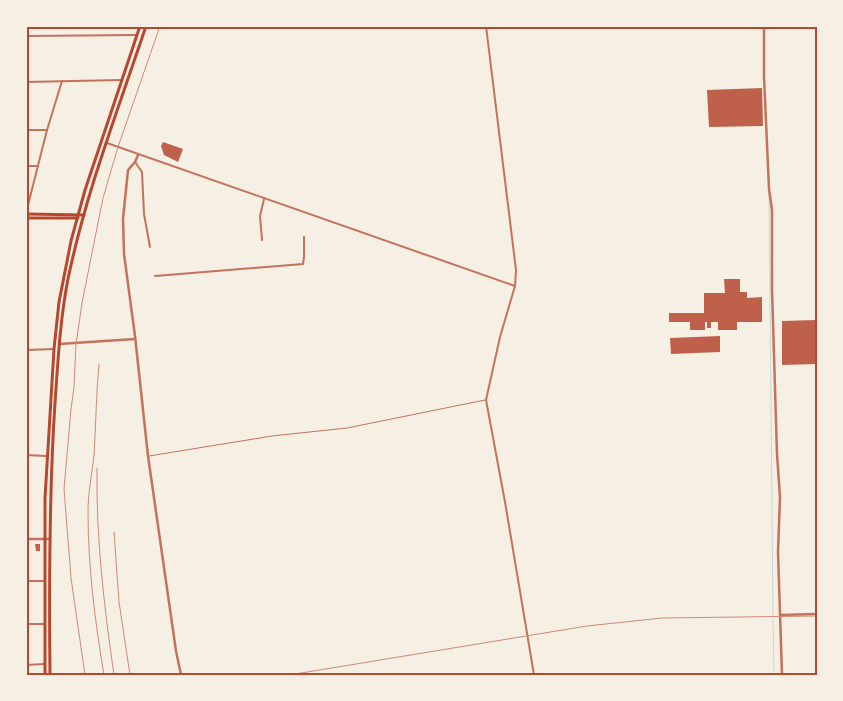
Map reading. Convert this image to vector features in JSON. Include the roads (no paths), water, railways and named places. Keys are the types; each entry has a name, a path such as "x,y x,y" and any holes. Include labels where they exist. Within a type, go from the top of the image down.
{"main road":[{"path":"50,675 48,539 45,498 54,349 63,279 85,190 140,26"},
{"path":"45,675 45,582 52,458 59,344 68,280 82,220 146,26"},
{"path":"26,214 79,213 84,215"},
{"path":"26,218 78,218 82,220"}],"street":[{"path":"486,26 516,270 516,286 500,337 486,400 534,675"},
{"path":"764,26 764,77 769,189 772,210 772,289 780,497 778,560 782,675"},
{"path":"26,36 137,35"},
{"path":"26,82 121,80"},
{"path":"26,214 47,130 62,81"},
{"path":"26,130 47,130"},
{"path":"106,143 516,286"},
{"path":"138,155 136,162 128,170 123,219 124,254 148,456 181,675"},
{"path":"136,162 142,172 144,214 150,247"},
{"path":"26,166 38,166"},
{"path":"262,240 260,216 264,198"},
{"path":"155,276 303,264 304,237"},
{"path":"59,344 135,339"},
{"path":"26,350 54,349"},
{"path":"26,456 47,456"},
{"path":"26,539 48,539"},
{"path":"26,581 45,582"},
{"path":"780,615 817,614"},
{"path":"26,624 45,624"},
{"path":"26,665 45,664"}],"lane":[{"path":"148,456 272,436 347,428 486,400"}],"waterway":[{"path":"769,194 773,616"},
{"path":"773,619 774,675"}],"railway":[{"path":"85,675 71,578 64,489 74,387 76,344 82,303 103,198 118,147 160,26"},
{"path":"99,364 94,455 88,505 88,533 93,594 104,675"},
{"path":"97,468 101,572 114,675"},
{"path":"114,532 119,602 130,675"},
{"path":"289,675 587,626 662,618 817,616"}]}
